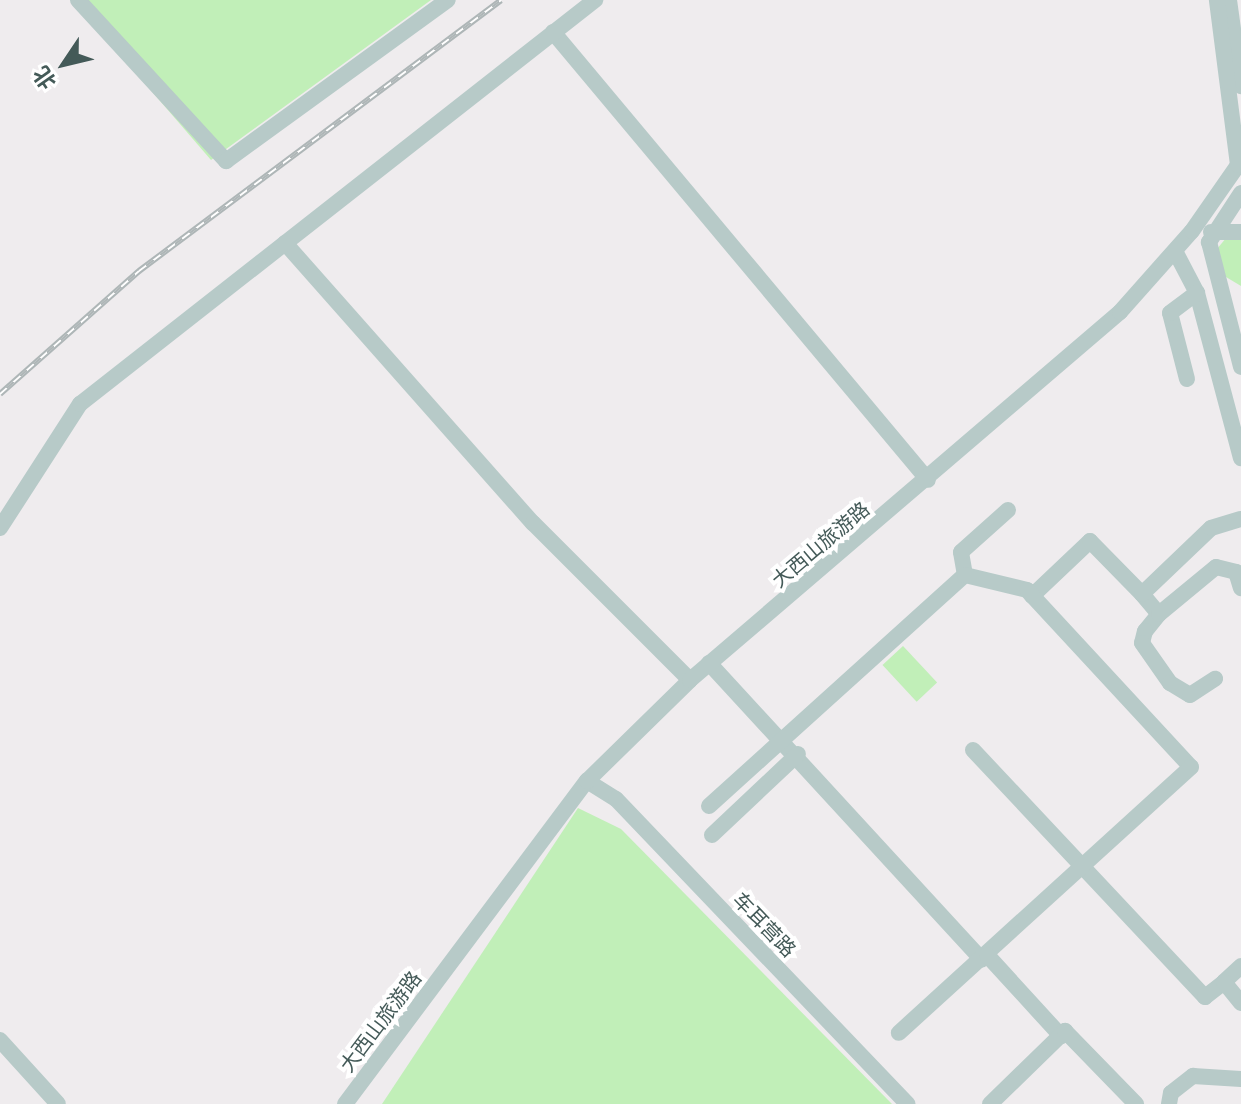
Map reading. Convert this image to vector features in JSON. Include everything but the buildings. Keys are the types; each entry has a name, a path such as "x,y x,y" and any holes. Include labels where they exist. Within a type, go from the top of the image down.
{"street":[{"path":"78,0 226,161 448,0"},
{"path":"0,528 80,404 595,0"},
{"name":"大西山旅游路","path":"345,1104 587,781 709,663 928,480 1120,312 1175,251 1238,165 1217,0"},
{"path":"1229,0 1239,23 1241,86"},
{"path":"1239,0 1241,7"},
{"path":"553,32 928,480"},
{"path":"1241,193 1211,232 1209,247 1241,367"},
{"path":"1211,232 1238,230"},
{"path":"285,243 533,523 690,680"},
{"path":"1175,251 1197,293 1241,458"},
{"path":"1187,379 1170,313 1197,293"},
{"path":"965,575 961,552 1008,510"},
{"path":"1142,594 1211,528 1241,519"},
{"path":"1032,596 1090,541 1159,614"},
{"path":"1215,679 1190,695 1170,683 1142,643 1145,631 1159,614 1216,567 1236,572 1241,588"},
{"path":"899,1033 1191,767 1027,590 965,575"},
{"path":"709,806 965,575"},
{"path":"709,663 1061,1036"},
{"path":"973,750 1205,997 1241,966"},
{"path":"712,835 798,754"},
{"name":"车耳营路","path":"587,781 616,799 907,1104"},
{"path":"1224,982 1241,1003"},
{"path":"990,1104 1065,1031 1136,1104"},
{"path":"0,1040 51,1102"},
{"path":"1169,1104 1171,1093 1193,1076 1241,1079"}],"green space":[{"path":"73,0 431,0 211,160"},
{"path":"1226,238 1241,239 1241,286 1221,274 1217,249"},
{"path":"903,646 937,683 917,702 883,665"},
{"path":"578,808 621,829 892,1104 382,1104"}],"railway":[{"path":"0,394 139,271 501,0"}]}
